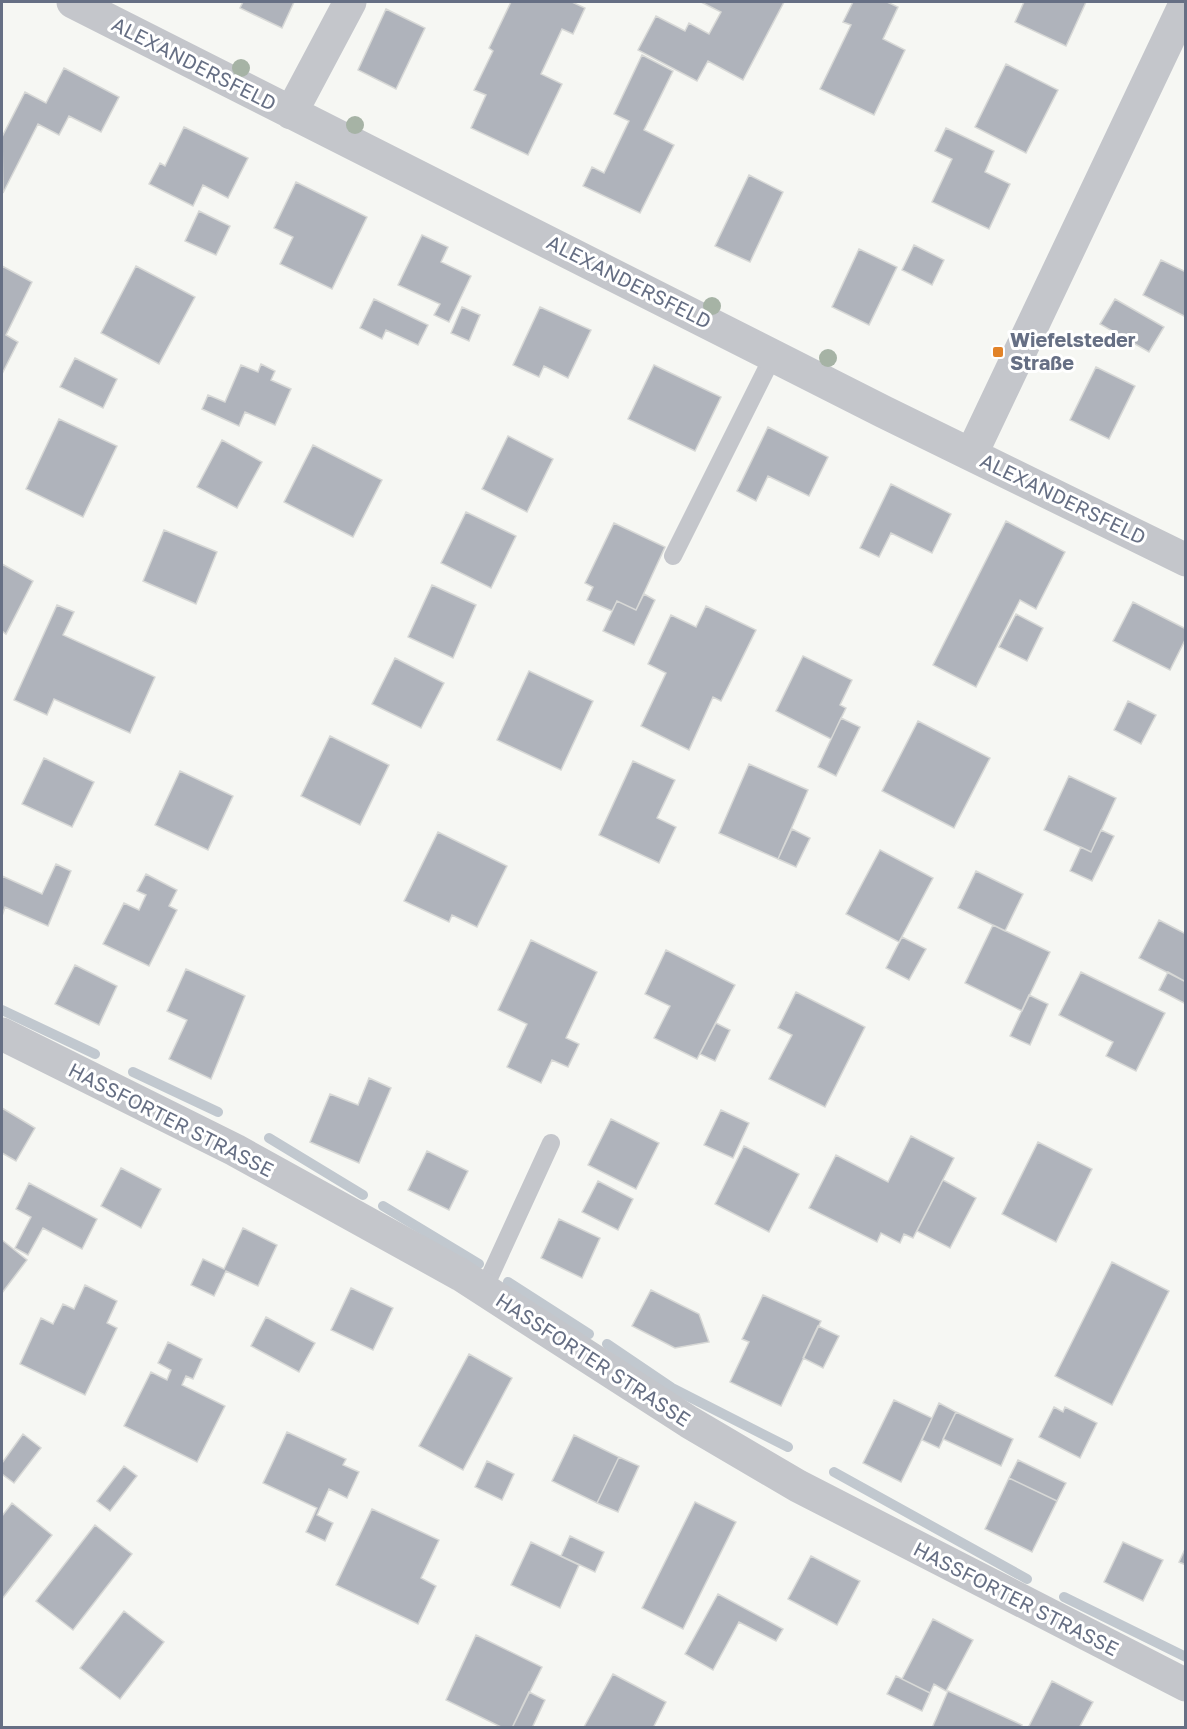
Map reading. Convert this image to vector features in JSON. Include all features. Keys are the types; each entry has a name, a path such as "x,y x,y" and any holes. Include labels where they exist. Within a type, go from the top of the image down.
{"street":[{"name":"ALEXANDERSFELD","path":"73,2 291,113 422,176 773,356 1185,560"},
{"path":"291,113 350,2"},
{"path":"972,453 1185,2"},
{"name":"HASSFORTER STRASSE","path":"2,1034 235,1150 484,1289 690,1422 798,1486 1185,1685"}],"lane":[{"path":"673,556 773,356"},
{"path":"484,1289 551,1143"}],"building":[{"path":"243,2 294,2 282,28 240,8"},
{"path":"511,2 572,2 585,8 573,34 562,29 541,74 562,84 528,155 471,128 486,95 474,90 493,51 489,48"},
{"path":"701,2 784,2 743,80 708,61 697,81 638,50 656,16 685,31 689,23 709,34 721,12"},
{"path":"853,2 887,2 898,7 883,39 905,50 874,115 820,89 851,25 843,22"},
{"path":"1024,2 1086,2 1066,46 1015,22"},
{"path":"386,9 425,28 396,89 358,70"},
{"path":"642,55 673,71 644,130 674,145 640,213 583,186 592,167 604,173 629,121 614,114"},
{"path":"1006,64 1058,90 1026,153 975,127"},
{"path":"64,68 119,97 101,132 69,116 59,135 38,124 3,193 2,137 25,92 46,103"},
{"path":"184,127 248,158 228,198 203,185 193,206 149,184 160,163 165,166"},
{"path":"946,128 994,151 985,172 1010,184 989,229 932,202 952,159 935,151"},
{"path":"749,175 783,192 750,262 715,246"},
{"path":"296,182 367,217 332,289 280,264 293,237 274,228"},
{"path":"199,211 230,226 216,255 185,241"},
{"path":"422,235 448,247 441,262 471,276 449,322 434,315 440,304 398,285"},
{"path":"914,245 944,260 932,285 902,270"},
{"path":"859,249 897,267 869,325 832,307"},
{"path":"1161,260 1186,272 1186,317 1143,295"},
{"path":"2,266 32,282 6,335 18,342 2,374"},
{"path":"136,266 195,297 159,364 101,333"},
{"path":"374,299 428,325 418,345 386,330 382,339 360,328"},
{"path":"1115,299 1164,327 1149,352 1100,324"},
{"path":"462,307 480,315 469,341 451,333"},
{"path":"540,307 591,330 568,378 544,366 539,377 513,365"},
{"path":"75,358 117,379 103,408 60,387"},
{"path":"261,364 275,371 271,380 291,389 275,425 245,412 239,426 202,409 208,395 225,402 241,365 258,372"},
{"path":"654,365 721,397 695,451 628,419"},
{"path":"1096,367 1135,386 1109,439 1070,420"},
{"path":"59,419 117,446 83,517 26,489"},
{"path":"768,427 828,457 809,496 768,476 756,501 737,491"},
{"path":"508,436 553,459 527,512 482,489"},
{"path":"222,440 262,462 237,508 197,487"},
{"path":"313,445 382,480 353,537 284,502"},
{"path":"891,484 951,514 932,553 891,533 879,557 860,548"},
{"path":"466,512 516,536 491,588 441,563"},
{"path":"1006,521 1065,552 1036,609 1020,600 976,687 933,665"},
{"path":"614,523 665,547 636,610 617,601 612,611 587,600 593,587 585,583"},
{"path":"164,530 217,552 196,604 143,581"},
{"path":"2,564 33,581 6,634 2,631"},
{"path":"432,585 476,605 453,658 408,637"},
{"path":"644,594 655,600 634,645 603,631 617,601 636,610"},
{"path":"1133,602 1186,629 1186,638 1170,670 1113,641"},
{"path":"57,605 74,612 63,635 155,677 130,733 54,699 47,715 14,700"},
{"path":"706,606 756,630 721,701 713,697 689,750 641,726 666,673 648,664 671,615 696,627"},
{"path":"1016,614 1043,628 1027,661 999,647"},
{"path":"803,656 852,680 840,705 846,708 831,739 776,711"},
{"path":"395,658 444,683 421,728 372,704"},
{"path":"529,671 593,701 561,770 497,740"},
{"path":"1128,701 1156,715 1141,744 1114,730"},
{"path":"841,718 860,727 836,776 818,767"},
{"path":"918,721 990,758 954,828 882,791"},
{"path":"330,736 389,765 360,825 301,796"},
{"path":"44,758 94,782 72,827 22,804"},
{"path":"633,761 675,780 657,818 676,827 659,863 599,835"},
{"path":"749,764 808,790 778,859 719,833"},
{"path":"180,771 233,796 208,850 155,825"},
{"path":"1069,776 1116,798 1091,852 1044,830"},
{"path":"792,829 810,838 796,867 778,859"},
{"path":"1101,830 1114,836 1092,881 1070,871 1081,847 1091,852"},
{"path":"438,832 507,866 477,927 452,915 449,922 404,901"},
{"path":"880,850 933,878 899,942 846,914"},
{"path":"56,864 71,871 48,926 5,907 2,916 2,876 42,894"},
{"path":"976,871 1023,894 1005,931 958,908"},
{"path":"146,874 177,890 169,906 177,910 149,966 103,944 124,903 139,910 146,895 137,891"},
{"path":"1159,920 1186,934 1186,982 1139,958"},
{"path":"993,925 1050,952 1022,1011 965,983"},
{"path":"902,937 926,949 909,980 886,968"},
{"path":"531,940 597,972 566,1038 579,1044 568,1067 552,1060 541,1083 507,1067 527,1024 498,1010"},
{"path":"666,950 735,985 697,1059 654,1038 670,1006 645,994"},
{"path":"75,965 117,986 99,1025 55,1004"},
{"path":"186,969 245,996 211,1079 169,1059 187,1020 167,1011"},
{"path":"1081,972 1165,1013 1136,1071 1106,1056 1113,1042 1059,1015"},
{"path":"1168,972 1186,982 1186,1004 1159,990"},
{"path":"796,992 865,1027 825,1107 769,1079 792,1035 778,1028"},
{"path":"1029,995 1048,1004 1030,1045 1010,1036"},
{"path":"716,1023 730,1030 715,1061 700,1054"},
{"path":"369,1078 391,1088 359,1163 310,1142 330,1094 358,1105"},
{"path":"2,1108 35,1128 16,1161 2,1153"},
{"path":"721,1110 749,1123 733,1158 704,1145"},
{"path":"611,1119 659,1143 636,1189 588,1165"},
{"path":"911,1136 954,1158 913,1238 904,1234 900,1243 881,1233 877,1242 809,1208 836,1155 888,1182"},
{"path":"1038,1142 1092,1169 1056,1242 1002,1214"},
{"path":"744,1146 799,1174 769,1232 715,1204"},
{"path":"427,1151 468,1171 449,1210 408,1190"},
{"path":"121,1168 161,1189 141,1228 101,1206"},
{"path":"943,1180 976,1198 950,1248 917,1231"},
{"path":"598,1181 633,1199 618,1230 582,1212"},
{"path":"29,1183 97,1219 82,1249 43,1228 28,1255 15,1248 31,1217 16,1209"},
{"path":"559,1219 600,1238 582,1278 541,1258"},
{"path":"243,1228 277,1245 258,1286 226,1271 214,1296 191,1285 203,1259 224,1269"},
{"path":"2,1240 27,1260 2,1293"},
{"path":"1112,1262 1169,1291 1112,1405 1055,1376"},
{"path":"85,1285 117,1301 107,1323 117,1328 85,1395 20,1364 41,1318 53,1324 63,1304 74,1309"},
{"path":"351,1288 393,1308 373,1350 331,1330"},
{"path":"651,1290 699,1314 709,1342 675,1348 632,1326"},
{"path":"763,1295 821,1321 781,1406 730,1382 749,1342 742,1339"},
{"path":"266,1317 315,1343 299,1372 251,1346"},
{"path":"818,1326 839,1336 823,1368 803,1358"},
{"path":"168,1342 202,1359 193,1379 186,1376 182,1385 225,1406 197,1462 124,1426 151,1372 167,1380 171,1370 158,1363"},
{"path":"469,1354 512,1378 463,1470 419,1446"},
{"path":"894,1400 932,1418 901,1482 863,1463"},
{"path":"939,1403 956,1412 939,1448 922,1440"},
{"path":"1054,1407 1063,1412 1065,1407 1097,1423 1080,1458 1039,1437"},
{"path":"956,1412 1013,1439 1001,1466 943,1439"},
{"path":"287,1432 346,1459 343,1465 359,1472 347,1498 329,1489 317,1515 333,1523 325,1541 306,1532 317,1508 263,1483"},
{"path":"23,1434 41,1448 14,1483 2,1474 2,1463"},
{"path":"574,1435 619,1457 597,1503 552,1481"},
{"path":"619,1457 639,1466 618,1512 597,1503"},
{"path":"1018,1460 1066,1483 1057,1501 1009,1478"},
{"path":"487,1461 514,1474 502,1500 475,1487"},
{"path":"124,1466 137,1476 110,1511 97,1501"},
{"path":"1009,1478 1057,1501 1032,1552 985,1529"},
{"path":"695,1502 736,1522 683,1629 642,1608"},
{"path":"12,1503 52,1535 2,1599 2,1516"},
{"path":"372,1509 439,1540 421,1578 436,1586 418,1624 336,1585"},
{"path":"95,1525 132,1554 73,1630 36,1601"},
{"path":"570,1536 604,1552 595,1572 561,1556"},
{"path":"531,1542 579,1565 560,1608 511,1585"},
{"path":"1123,1542 1163,1560 1143,1601 1104,1582"},
{"path":"1186,1547 1186,1565 1179,1562"},
{"path":"811,1556 860,1581 837,1625 788,1599"},
{"path":"718,1594 783,1629 776,1641 739,1622 713,1670 685,1654"},
{"path":"124,1611 164,1642 120,1699 80,1668"},
{"path":"933,1619 973,1640 946,1691 934,1684 930,1693 902,1679"},
{"path":"476,1635 542,1667 512,1728 503,1728 446,1700"},
{"path":"613,1674 666,1702 653,1728 584,1727"},
{"path":"896,1676 930,1693 922,1711 887,1694"},
{"path":"1052,1681 1093,1702 1079,1728 1028,1728"},
{"path":"948,1691 1022,1725 1021,1728 932,1728"},
{"path":"529,1692 545,1700 532,1728 512,1728"}],"waterway":[{"path":"2,1010 95,1054"},
{"path":"133,1072 218,1112"},
{"path":"269,1138 363,1195"},
{"path":"383,1206 479,1264"},
{"path":"508,1282 589,1334"},
{"path":"607,1344 672,1388 788,1447"},
{"path":"834,1472 1027,1579"},
{"path":"1064,1597 1186,1657"}],"place":[{"name":"Wiefelsteder Straße","path":"998,352"}]}
